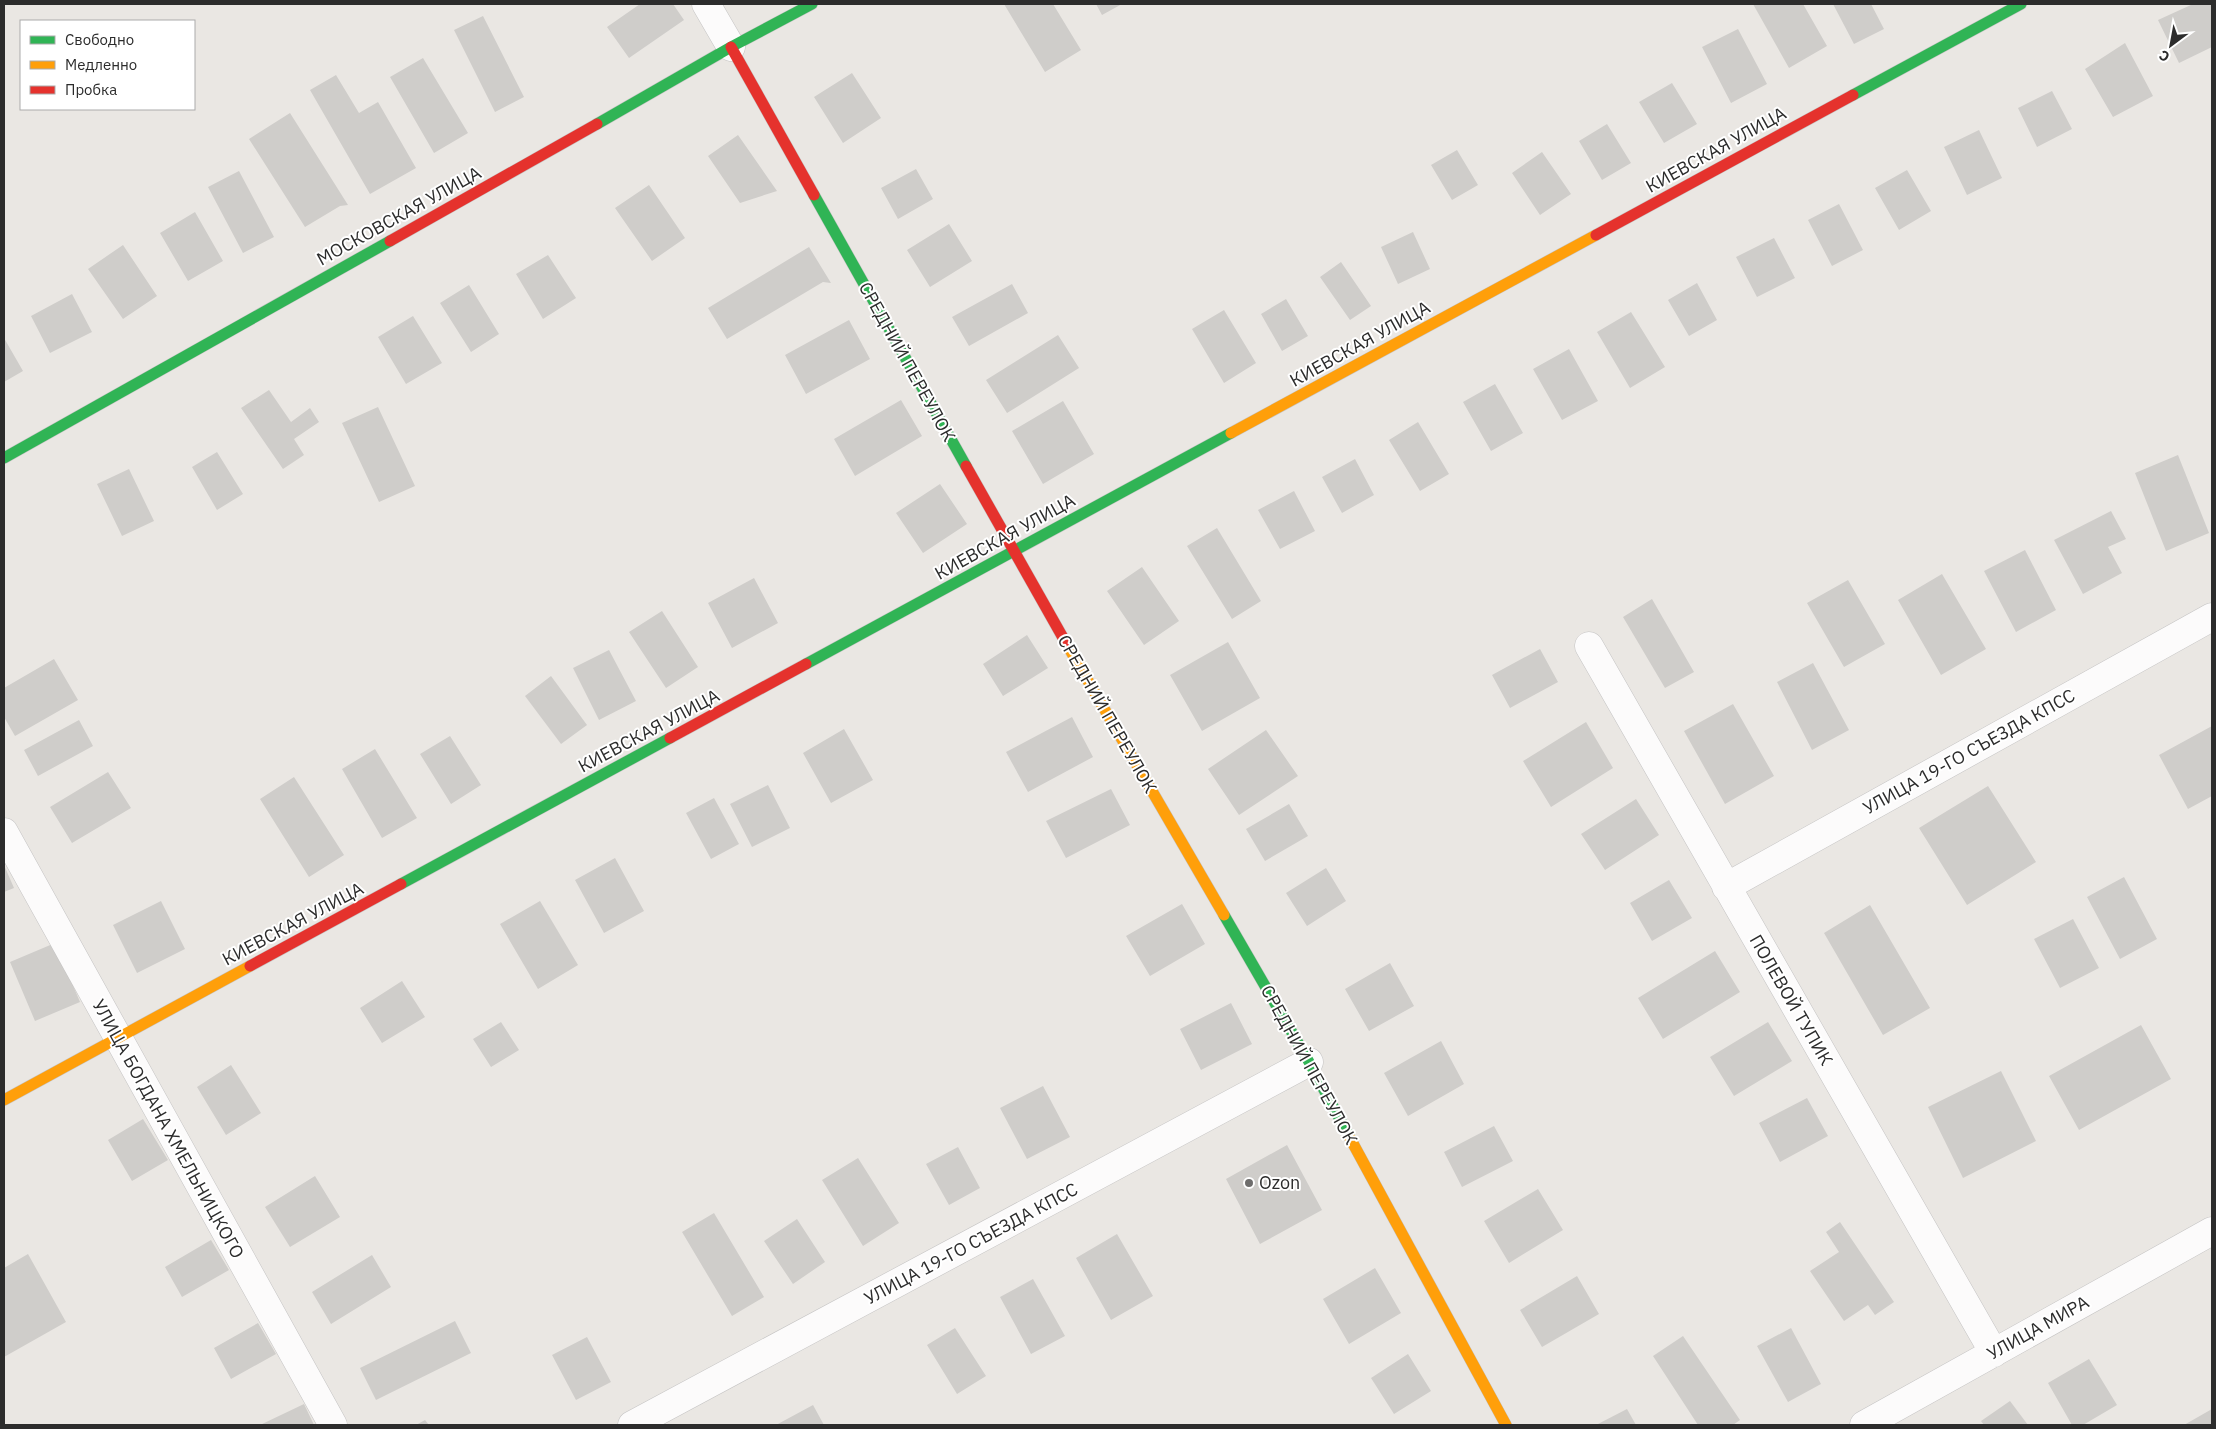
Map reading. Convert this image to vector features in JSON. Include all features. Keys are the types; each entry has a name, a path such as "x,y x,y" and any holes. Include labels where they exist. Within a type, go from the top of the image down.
{"street":[{"name":"СРЕДНИЙ ПЕРЕУЛОК","path":"706,4 1014,552 1309,1062 1506,1425"},
{"name":"МОСКОВСКАЯ УЛИЦА","path":"4,458 453,206 731,47 812,4"},
{"name":"КИЕВСКАЯ УЛИЦА","path":"4,1100 2021,4"},
{"name":"УЛИЦА 19-ГО СЪЕЗДА КПСС","path":"1726,887 2212,617"},
{"name":"ПОЛЕВОЙ ТУПИК","path":"1589,646 1994,1353"},
{"name":"УЛИЦА БОГДАНА ХМЕЛЬНИЦКОГО","path":"4,832 333,1425"},
{"name":"УЛИЦА 19-ГО СЪЕЗДА КПСС","path":"632,1425 1309,1062"},
{"name":"УЛИЦА МИРА","path":"1864,1425 2212,1231"}],"building":[{"path":"640,4 673,4 684,20 629,58 607,27"},
{"path":"1004,4 1053,4 1081,50 1045,72"},
{"path":"1096,4 1122,4 1102,15"},
{"path":"1753,4 1803,4 1827,46 1789,68"},
{"path":"1833,4 1871,4 1884,29 1854,44"},
{"path":"2193,4 2212,5 2212,47 2179,63 2158,20"},
{"path":"483,16 524,97 495,112 454,30"},
{"path":"1738,29 1767,84 1731,103 1702,47"},
{"path":"2125,43 2153,96 2113,117 2085,69"},
{"path":"423,58 468,133 434,153 390,77"},
{"path":"852,73 881,118 843,143 814,97"},
{"path":"336,75 359,113 378,102 416,168 370,194 310,90"},
{"path":"1672,83 1697,124 1664,143 1639,102"},
{"path":"2052,91 2072,129 2037,147 2018,108"},
{"path":"290,113 348,205 340,206 305,227 249,139"},
{"path":"1607,124 1631,163 1602,180 1579,141"},
{"path":"1979,130 2002,178 1967,195 1944,147"},
{"path":"738,135 777,191 740,203 708,156"},
{"path":"1457,150 1478,185 1452,200 1431,165"},
{"path":"1542,152 1571,194 1540,215 1512,173"},
{"path":"916,169 933,199 898,219 881,188"},
{"path":"1907,170 1931,211 1899,230 1875,188"},
{"path":"239,171 274,237 243,253 208,187"},
{"path":"649,185 685,238 652,261 615,208"},
{"path":"1839,204 1863,250 1832,266 1808,220"},
{"path":"195,212 223,261 188,281 160,233"},
{"path":"949,224 972,261 930,287 907,250"},
{"path":"1413,232 1430,269 1398,284 1381,247"},
{"path":"1774,238 1795,278 1757,297 1736,257"},
{"path":"123,245 157,296 123,319 88,269"},
{"path":"809,247 831,283 823,282 727,339 708,308"},
{"path":"548,255 576,298 543,319 516,274"},
{"path":"1341,262 1371,306 1350,320 1320,277"},
{"path":"1697,283 1717,320 1689,336 1668,300"},
{"path":"1012,284 1028,313 969,346 952,317"},
{"path":"469,285 499,334 471,352 440,303"},
{"path":"72,294 92,332 50,353 31,316"},
{"path":"1286,299 1308,336 1282,351 1261,314"},
{"path":"1224,310 1256,363 1224,383 1192,329"},
{"path":"1631,312 1665,367 1630,388 1597,332"},
{"path":"413,316 442,363 406,384 378,337"},
{"path":"849,320 870,359 806,394 785,355"},
{"path":"1058,335 1079,368 1007,413 986,380"},
{"path":"4,338 23,371 4,382"},
{"path":"1569,349 1598,401 1562,420 1533,369"},
{"path":"1495,384 1523,433 1491,451 1463,402"},
{"path":"269,390 291,422 310,408 319,422 294,439 304,455 283,469 241,408"},
{"path":"901,400 922,436 855,476 834,439"},
{"path":"1063,401 1094,454 1043,484 1012,431"},
{"path":"378,407 415,486 379,502 342,423"},
{"path":"1418,422 1449,474 1420,491 1389,440"},
{"path":"217,452 243,494 217,510 192,467"},
{"path":"2178,455 2209,533 2166,551 2135,473"},
{"path":"1355,459 1374,495 1342,513 1322,477"},
{"path":"129,469 154,521 122,536 97,484"},
{"path":"940,484 967,524 923,553 896,513"},
{"path":"1294,491 1315,531 1280,549 1258,510"},
{"path":"2111,511 2126,539 2108,547 2122,573 2083,594 2054,540"},
{"path":"1217,528 1261,601 1232,619 1187,546"},
{"path":"2025,550 2056,610 2016,632 1984,571"},
{"path":"1142,567 1179,621 1144,645 1107,591"},
{"path":"1942,574 1986,649 1941,675 1898,600"},
{"path":"754,578 778,623 732,648 708,603"},
{"path":"1848,580 1885,644 1844,667 1807,603"},
{"path":"1652,599 1694,672 1665,688 1623,617"},
{"path":"662,611 698,667 666,688 629,632"},
{"path":"1027,635 1048,668 1003,696 983,664"},
{"path":"1228,642 1260,698 1202,731 1170,675"},
{"path":"1540,649 1558,682 1510,708 1492,675"},
{"path":"609,650 636,701 599,720 573,668"},
{"path":"54,659 78,700 15,736 4,717 4,688"},
{"path":"1813,663 1849,730 1812,750 1777,682"},
{"path":"551,676 587,725 561,744 525,696"},
{"path":"1733,704 1774,776 1725,804 1684,731"},
{"path":"1072,717 1093,757 1028,792 1006,752"},
{"path":"79,720 93,746 38,776 24,750"},
{"path":"1586,722 1613,768 1551,807 1523,761"},
{"path":"2212,726 2212,796 2188,809 2159,755"},
{"path":"844,729 873,780 831,803 803,753"},
{"path":"1266,730 1298,776 1239,815 1208,769"},
{"path":"450,736 481,785 451,804 420,754"},
{"path":"375,749 417,818 382,838 342,769"},
{"path":"108,772 131,808 72,843 50,807"},
{"path":"294,777 344,855 309,877 260,799"},
{"path":"768,785 790,828 752,847 730,804"},
{"path":"1988,786 2036,862 1967,905 1919,828"},
{"path":"1111,789 1130,825 1066,858 1046,821"},
{"path":"714,798 739,844 711,859 686,813"},
{"path":"1636,799 1659,835 1605,870 1581,834"},
{"path":"1289,804 1308,836 1265,861 1246,829"},
{"path":"615,858 644,911 604,933 575,880"},
{"path":"4,865 14,888 4,892"},
{"path":"1326,868 1346,901 1307,926 1286,893"},
{"path":"2124,877 2157,939 2120,959 2087,897"},
{"path":"1669,880 1692,918 1652,941 1630,903"},
{"path":"161,901 185,949 137,973 113,925"},
{"path":"540,901 578,965 538,989 500,924"},
{"path":"1182,904 1205,944 1150,976 1126,936"},
{"path":"1870,905 1930,1008 1883,1035 1824,933"},
{"path":"2073,919 2099,968 2060,988 2034,939"},
{"path":"55,943 80,1002 35,1021 10,962"},
{"path":"1715,951 1740,992 1663,1039 1638,998"},
{"path":"1390,963 1414,1006 1369,1031 1345,989"},
{"path":"402,981 425,1017 382,1043 360,1008"},
{"path":"1231,1003 1252,1044 1201,1070 1180,1029"},
{"path":"501,1022 519,1050 491,1067 473,1039"},
{"path":"1768,1022 1792,1061 1734,1096 1710,1057"},
{"path":"2141,1025 2171,1079 2079,1130 2049,1076"},
{"path":"1441,1041 1464,1084 1408,1116 1384,1073"},
{"path":"231,1065 261,1113 226,1135 197,1087"},
{"path":"2001,1071 2036,1141 1963,1178 1928,1107"},
{"path":"1043,1086 1070,1137 1027,1159 1000,1108"},
{"path":"1807,1098 1828,1136 1780,1162 1759,1123"},
{"path":"143,1119 168,1160 132,1181 108,1140"},
{"path":"1494,1126 1513,1161 1462,1187 1444,1152"},
{"path":"1287,1145 1322,1210 1260,1244 1226,1179"},
{"path":"958,1147 980,1188 949,1205 926,1164"},
{"path":"858,1158 899,1223 863,1246 822,1180"},
{"path":"315,1176 340,1217 290,1247 265,1207"},
{"path":"1538,1189 1563,1230 1509,1263 1484,1221"},
{"path":"714,1213 764,1297 732,1316 682,1232"},
{"path":"797,1219 825,1262 793,1284 764,1241"},
{"path":"1840,1222 1894,1302 1875,1315 1868,1305 1844,1321 1810,1271 1839,1252 1826,1232"},
{"path":"1117,1234 1153,1296 1111,1320 1076,1258"},
{"path":"211,1240 229,1270 182,1297 165,1267"},
{"path":"28,1254 66,1322 4,1357 4,1268"},
{"path":"372,1255 391,1287 331,1324 312,1292"},
{"path":"1375,1268 1401,1313 1349,1344 1323,1299"},
{"path":"1577,1276 1599,1314 1542,1347 1520,1310"},
{"path":"1033,1279 1065,1336 1031,1354 1000,1297"},
{"path":"455,1321 471,1353 376,1400 360,1368"},
{"path":"258,1323 276,1354 231,1379 214,1348"},
{"path":"955,1328 986,1376 957,1394 927,1345"},
{"path":"1791,1328 1821,1384 1788,1402 1757,1346"},
{"path":"1683,1336 1740,1420 1733,1425 1698,1425 1653,1356"},
{"path":"587,1337 611,1382 576,1400 552,1355"},
{"path":"1408,1354 1431,1391 1394,1414 1371,1378"},
{"path":"2089,1359 2117,1405 2083,1425 2072,1425 2048,1383"},
{"path":"2010,1401 2028,1425 1984,1425 1981,1421"},
{"path":"304,1404 314,1425 260,1425"},
{"path":"813,1405 824,1425 776,1425"},
{"path":"1627,1409 1636,1425 1596,1425"},
{"path":"2212,1409 2212,1425 2184,1425"},
{"path":"425,1420 429,1425 416,1425"}],"traffic: fast":[{"path":"597,124 731,47 812,4"},
{"path":"1853,95 2021,4"},
{"path":"814,195 966,466"},
{"path":"4,458 390,241"},
{"path":"806,664 1231,433"},
{"path":"401,884 670,738"},
{"path":"1224,915 1309,1062 1350,1138"}],"traffic: slow":[{"path":"1231,433 1596,235"},
{"path":"1066,643 1224,915"},
{"path":"4,1100 250,966"},
{"path":"1350,1138 1506,1425"}],"traffic: jam":[{"path":"731,47 814,195"},
{"path":"1596,235 1853,95"},
{"path":"390,241 597,124"},
{"path":"966,466 1066,643"},
{"path":"670,738 806,664"},
{"path":"250,966 401,884"}],"place":[{"name":"Ozon","path":"1249,1183"}]}
